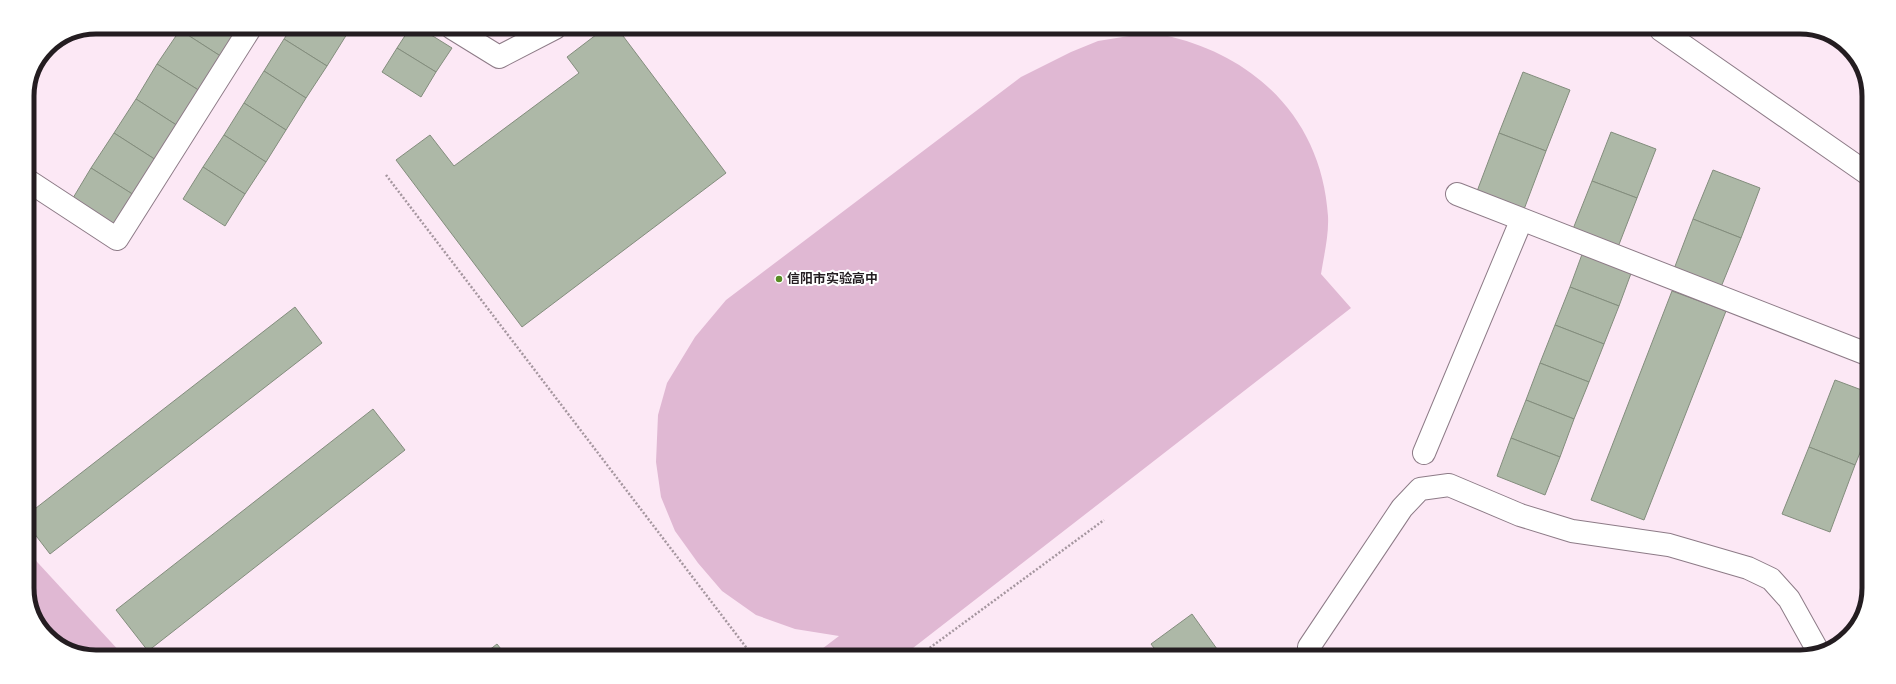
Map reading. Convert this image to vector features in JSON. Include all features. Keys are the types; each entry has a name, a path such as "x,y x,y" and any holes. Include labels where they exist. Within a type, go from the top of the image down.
{"street":[{"path":"34,185 117,239 247,34"},
{"path":"461,34 499,58 544,34"},
{"path":"1667,34 1862,170"},
{"path":"1457,194 1521,221 1862,352"},
{"path":"1424,453 1521,221"},
{"path":"1309,647 1402,508 1420,489 1449,485 1520,515 1572,531 1669,545 1748,568 1771,579 1789,599 1816,648"}],"path":[{"path":"386,175 748,650"},
{"path":"927,650 1104,520"}],"shaded area":[{"path":"1156,35 1172,37 1204,47 1233,61 1258,79 1281,100 1299,124 1313,152 1323,183 1328,216 1328,230 1321,274 1351,308 910,650 821,650 839,636 795,629 756,615 722,591 698,563 675,531 661,497 656,462 658,415 667,383 695,337 726,300 1021,77 1071,52 1098,41 1129,36"},
{"path":"34,559 118,650 96,650 76,647 61,640 52,632 42,619 36,604 34,592"}],"building":[{"path":"177,34 186,34 222,57 200,91 157,64"},
{"path":"186,34 237,34 222,57"},
{"path":"287,34 347,34 327,66 284,39"},
{"path":"406,34 430,34 452,48 436,72 397,48"},
{"path":"597,34 622,34 726,173 522,327 396,160 430,135 454,166 579,73 567,57"},
{"path":"284,39 327,66 306,98 264,71"},
{"path":"397,48 436,72 421,97 382,72"},
{"path":"157,64 200,91 178,126 136,99"},
{"path":"264,71 306,98 286,130 244,103"},
{"path":"1523,72 1570,90 1546,151 1499,133"},
{"path":"136,99 178,126 156,160 114,133"},
{"path":"244,103 286,130 266,162 224,135"},
{"path":"1611,132 1656,149 1637,198 1592,181"},
{"path":"114,133 156,160 134,195 91,168"},
{"path":"1499,133 1546,151 1523,212 1476,194"},
{"path":"224,135 266,162 245,194 203,167"},
{"path":"203,167 245,194 225,226 183,199"},
{"path":"91,168 134,195 112,230 70,203"},
{"path":"1713,170 1760,188 1741,238 1693,219"},
{"path":"1592,181 1637,198 1618,247 1573,229"},
{"path":"1693,219 1741,238 1721,287 1674,269"},
{"path":"1584,249 1633,268 1619,306 1570,287"},
{"path":"1570,287 1619,306 1604,344 1555,325"},
{"path":"1672,291 1726,311 1644,520 1591,500"},
{"path":"295,307 322,343 50,554 34,533 34,510"},
{"path":"1555,325 1604,344 1589,382 1540,363"},
{"path":"1540,363 1589,382 1574,419 1526,400"},
{"path":"1835,380 1862,390 1862,448 1855,465 1809,447"},
{"path":"1526,400 1574,419 1560,457 1511,438"},
{"path":"373,409 405,450 149,650 147,650 116,610"},
{"path":"1511,438 1560,457 1545,495 1497,476"},
{"path":"1809,447 1855,465 1830,532 1782,514"},
{"path":"1192,614 1218,650 1156,650 1151,644"},
{"path":"497,644 502,650 489,650"}],"place":[{"name":"信阳市实验高中","path":"779,279"}]}
